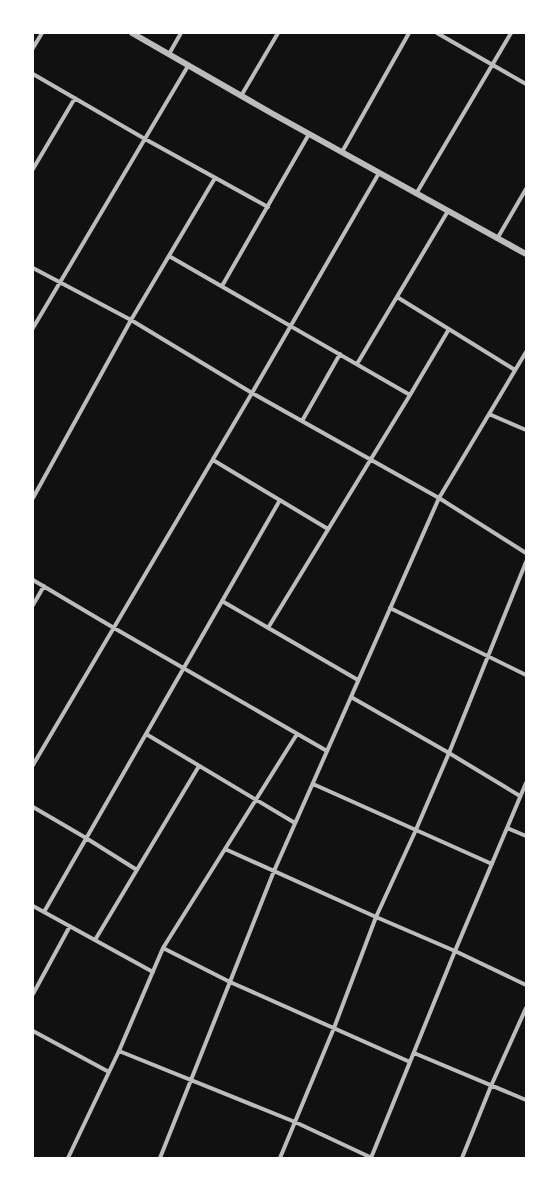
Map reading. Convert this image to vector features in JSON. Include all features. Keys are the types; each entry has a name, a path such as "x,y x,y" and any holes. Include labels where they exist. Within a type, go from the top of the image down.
{"street":[{"path":"33,48 42,33"},
{"path":"132,33 241,96 526,254"},
{"path":"168,54 181,33"},
{"path":"241,96 278,33"},
{"path":"342,152 409,33"},
{"path":"437,33 526,84"},
{"path":"416,194 511,33"},
{"path":"33,328 188,66"},
{"path":"33,74 145,139 268,206"},
{"path":"33,169 75,98"},
{"path":"222,286 309,134"},
{"path":"33,765 213,460 379,173"},
{"path":"33,498 131,320 215,178"},
{"path":"497,239 526,189"},
{"path":"358,364 448,211"},
{"path":"169,256 410,395"},
{"path":"33,268 131,320 252,393 439,498 526,553"},
{"path":"397,297 516,370"},
{"path":"268,628 449,329"},
{"path":"160,1158 274,871 439,498 526,352"},
{"path":"302,421 340,354"},
{"path":"489,414 526,430"},
{"path":"213,460 328,529"},
{"path":"44,912 280,500"},
{"path":"280,1158 334,1028 376,917 449,753 526,562"},
{"path":"33,580 327,751"},
{"path":"33,605 44,586"},
{"path":"222,601 358,680"},
{"path":"390,608 526,675"},
{"path":"351,697 449,753 520,796"},
{"path":"146,734 295,823"},
{"path":"68,1158 119,1051 163,948 297,734"},
{"path":"95,940 199,766"},
{"path":"119,1051 295,1122 372,1158 455,951 526,783"},
{"path":"312,784 492,864"},
{"path":"33,807 137,870"},
{"path":"507,828 526,836"},
{"path":"225,849 455,951 526,985"},
{"path":"33,906 153,972"},
{"path":"33,994 70,926"},
{"path":"163,948 230,982 410,1062"},
{"path":"462,1158 491,1086 526,1008"},
{"path":"33,1031 109,1072"},
{"path":"414,1053 526,1100"}]}
